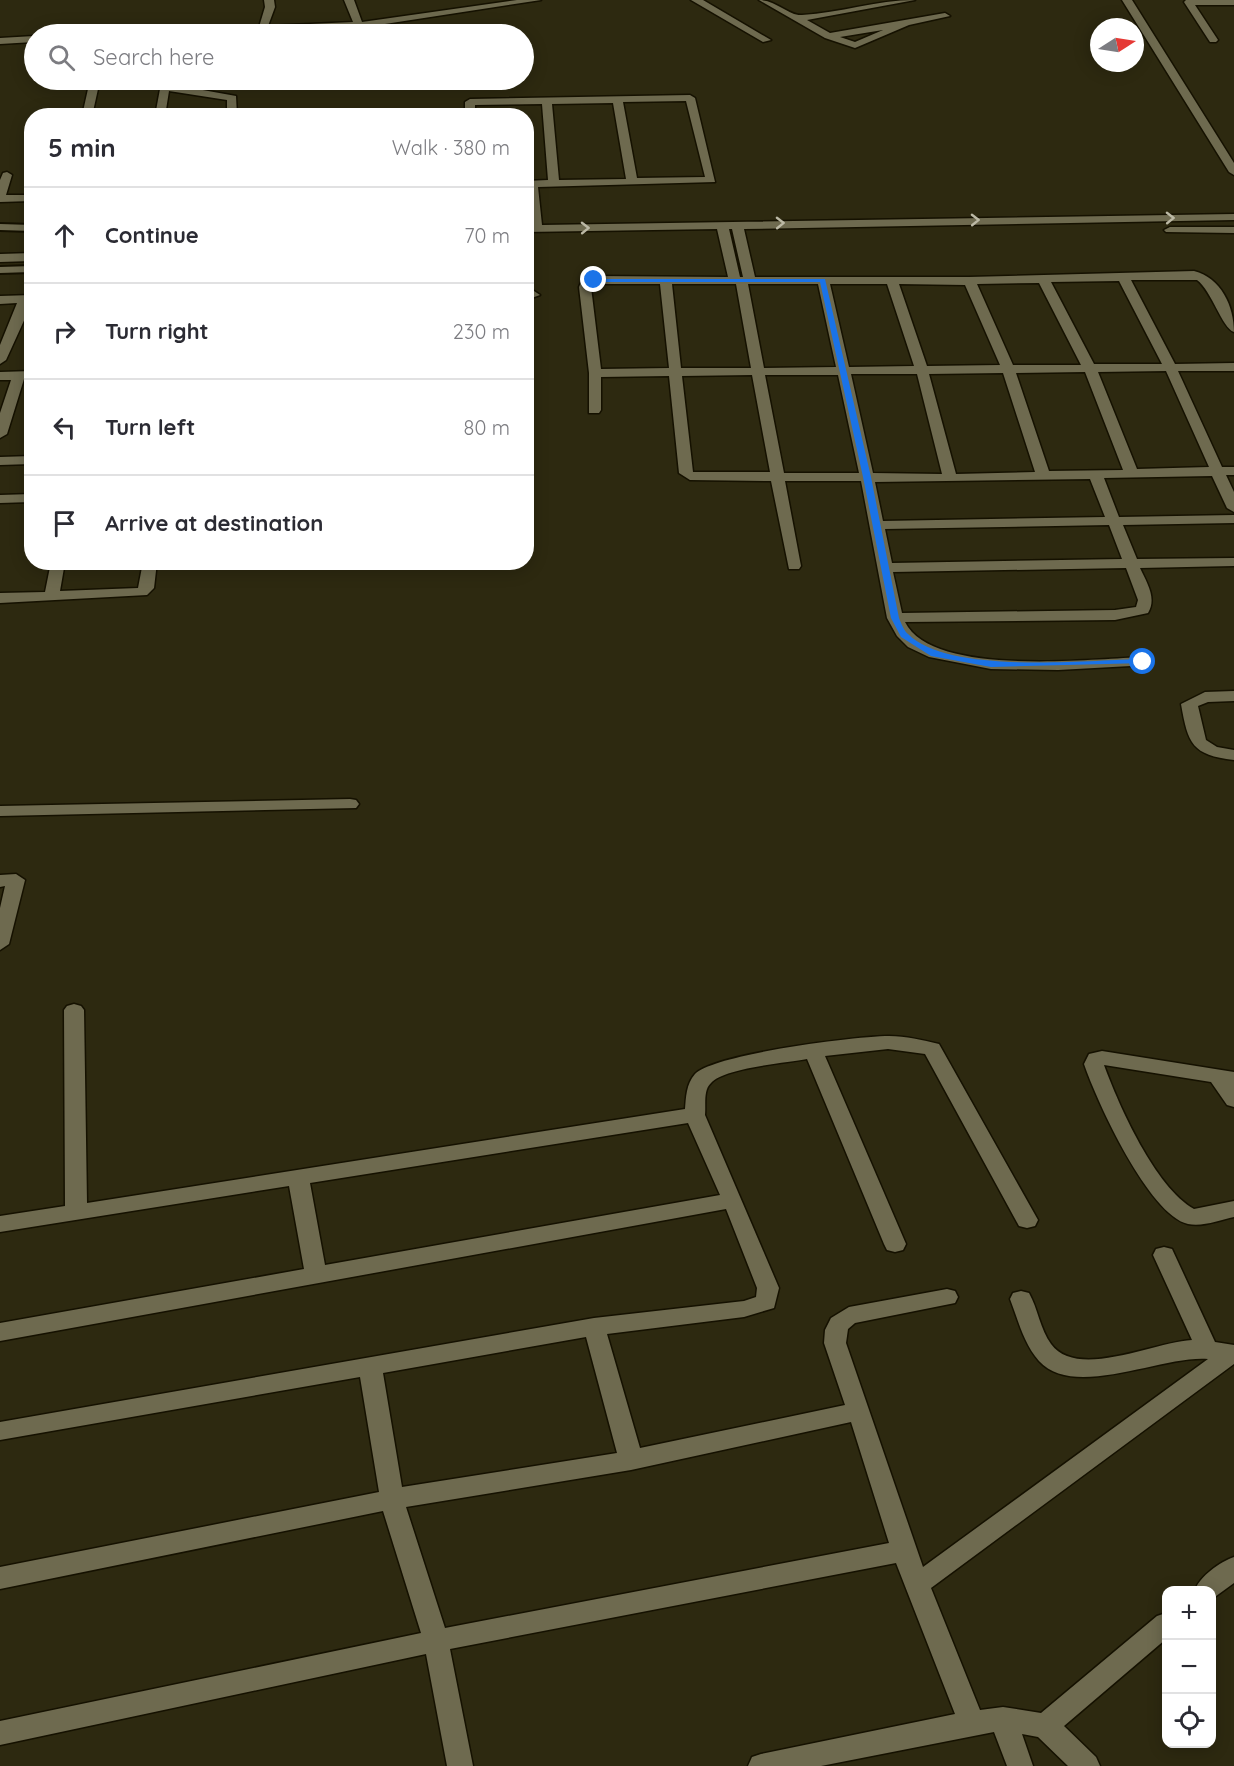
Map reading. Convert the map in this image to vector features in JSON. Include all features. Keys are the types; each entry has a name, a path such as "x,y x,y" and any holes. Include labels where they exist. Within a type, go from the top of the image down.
{"street":[{"path":"264,24 270,7 268,0"},
{"path":"349,0 359,24"},
{"path":"365,24 498,3 536,0"},
{"path":"696,0 766,40"},
{"path":"767,1 786,0"},
{"path":"798,19 910,0"},
{"path":"1127,0 1230,157 1234,172"},
{"path":"767,1 828,36 855,45 906,22 945,16"},
{"path":"1188,1 1234,2"},
{"path":"1188,1 1213,40"},
{"path":"18,29 21,40"},
{"path":"0,41 24,40"},
{"path":"89,108 93,90"},
{"path":"161,108 164,90"},
{"path":"183,90 232,98 232,108"},
{"path":"617,99 632,181"},
{"path":"470,108 470,102 690,99 711,180 534,184"},
{"path":"547,101 554,183"},
{"path":"7,175 0,197 24,198"},
{"path":"738,230 1234,217"},
{"path":"534,229 1234,230"},
{"path":"534,241 724,230"},
{"path":"724,230 742,281"},
{"path":"738,230 742,281 756,371 794,566"},
{"path":"0,246 24,244"},
{"path":"0,258 24,257"},
{"path":"594,410 595,373 586,283 606,280 666,282 969,281 1124,278 1180,274 1203,277 1210,282 1234,328"},
{"path":"1124,278 1170,368 1234,507"},
{"path":"1043,279 1090,369 1132,474"},
{"path":"823,280 867,477 895,618 904,636 916,645 956,660 991,664 1143,662"},
{"path":"892,280 922,370 950,478"},
{"path":"969,281 1008,369 1043,475"},
{"path":"666,282 686,473 698,478 950,478 1234,471"},
{"path":"0,300 24,299"},
{"path":"0,360 24,308"},
{"path":"595,373 1234,367"},
{"path":"0,376 24,375"},
{"path":"0,434 24,377"},
{"path":"0,461 24,460"},
{"path":"895,618 1137,612 1146,606 1146,600 1095,474"},
{"path":"0,499 24,498"},
{"path":"875,525 1234,519"},
{"path":"884,568 1234,562"},
{"path":"51,597 56,570"},
{"path":"0,598 142,592 146,588 149,570"},
{"path":"1234,696 1205,697 1189,704 1196,740 1201,747 1217,754 1234,755"},
{"path":"0,811 350,804"},
{"path":"0,881 16,880 0,944"},
{"path":"74,1010 76,1212"},
{"path":"0,1431 594,1327 744,1309 766,1302 768,1288 763,1271 695,1115 696,1092 702,1079 718,1069 898,1041 921,1044 932,1049 1027,1220"},
{"path":"814,1053 895,1244"},
{"path":"1230,1089 1102,1058 1096,1059 1094,1064 1099,1078 1155,1184 1172,1207 1190,1216 1234,1209"},
{"path":"0,1224 695,1115"},
{"path":"298,1177 316,1274"},
{"path":"0,1332 733,1200"},
{"path":"1164,1255 1207,1349"},
{"path":"947,1297 849,1316 839,1322 835,1331 835,1343 904,1551 972,1723"},
{"path":"1021,1299 1043,1351 1056,1363 1075,1369 1180,1350 1207,1349 1233,1353"},
{"path":"594,1327 631,1460"},
{"path":"918,1584 1233,1353"},
{"path":"369,1365 392,1499 436,1641 460,1766"},
{"path":"0,1578 392,1499 631,1460 859,1411"},
{"path":"0,1733 436,1641 904,1551"},
{"path":"1212,1586 1234,1568"},
{"path":"1045,1726 1162,1628"},
{"path":"1002,1719 1020,1766"},
{"path":"761,1766 972,1723 1002,1719 1045,1726 1087,1766"}],"lane":[{"path":"0,226 24,228"},
{"path":"0,270 24,269"}],"route":[{"path":"594,280 666,282 823,280 867,477 895,618 904,636 934,654 956,660 991,664 1143,662"}]}
